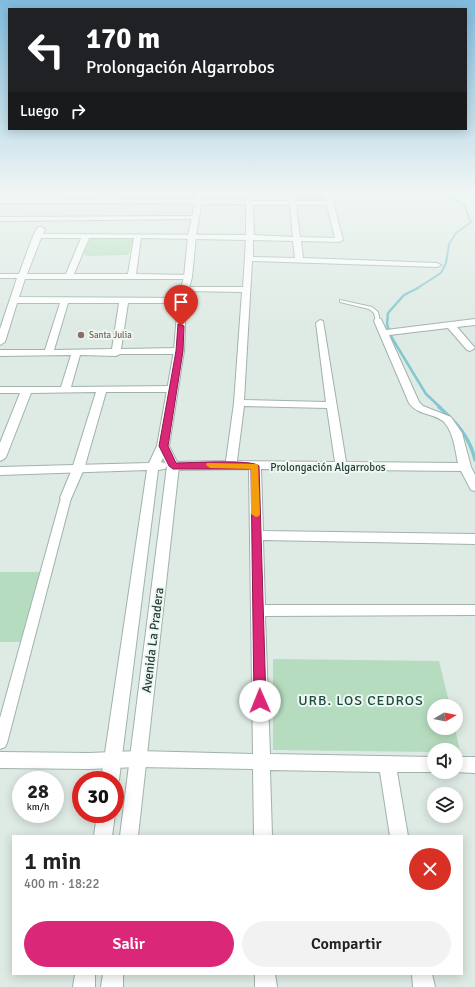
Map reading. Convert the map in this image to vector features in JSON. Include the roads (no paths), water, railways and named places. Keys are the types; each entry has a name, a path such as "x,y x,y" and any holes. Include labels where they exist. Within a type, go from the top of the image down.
{"street":[{"path":"0,342 35,240"},
{"path":"70,275 84,240"},
{"path":"132,276 138,240"},
{"name":"Avenida La Pradera","path":"111,771 153,467 164,446 179,351 182,300 188,277 192,240"},
{"path":"231,465 239,403 250,240"},
{"path":"296,240 299,260"},
{"path":"248,259 437,265"},
{"path":"0,276 70,275 188,277"},
{"path":"185,289 246,290"},
{"path":"14,300 182,300"},
{"path":"49,352 65,300"},
{"path":"116,353 124,300"},
{"path":"378,321 387,332 414,403 419,408 447,419 457,432 465,467 475,487"},
{"path":"387,332 475,322"},
{"path":"320,323 341,467"},
{"path":"450,324 470,348"},
{"path":"0,353 116,353 179,351"},
{"path":"65,389 76,353"},
{"path":"0,457 27,389"},
{"path":"0,743 66,498 78,469 102,389"},
{"path":"0,390 173,389"},
{"path":"239,403 332,404"},
{"path":"164,446 173,466"},
{"name":"Prolongación Algarrobos","path":"0,471 231,465 465,467"},
{"name":"Avenida La Pradera","path":"129,835 173,466"},
{"path":"255,466 263,835"},
{"path":"256,535 475,539"},
{"path":"258,611 475,610"},
{"path":"0,760 89,761 138,759 427,765"},
{"path":"387,764 399,835"},
{"path":"463,765 475,765"},
{"path":"103,835 105,823"},
{"path":"84,987 86,975"},
{"path":"112,987 113,975"},
{"path":"265,975 266,987"},
{"path":"422,975 424,987"}],"lane":[{"path":"341,301 370,308 376,312 378,321"}],"waterway":[{"path":"416,289 441,273 446,263 449,244 452,240"},
{"path":"416,289 404,295 388,313 387,325 392,338 426,394 441,408"},
{"path":"439,407 462,430 470,444 475,460"}],"place":[{"name":"Santa Julia","path":"81,335"}],"district":[{"name":"URB. LOS CEDROS","path":"361,700"}]}
